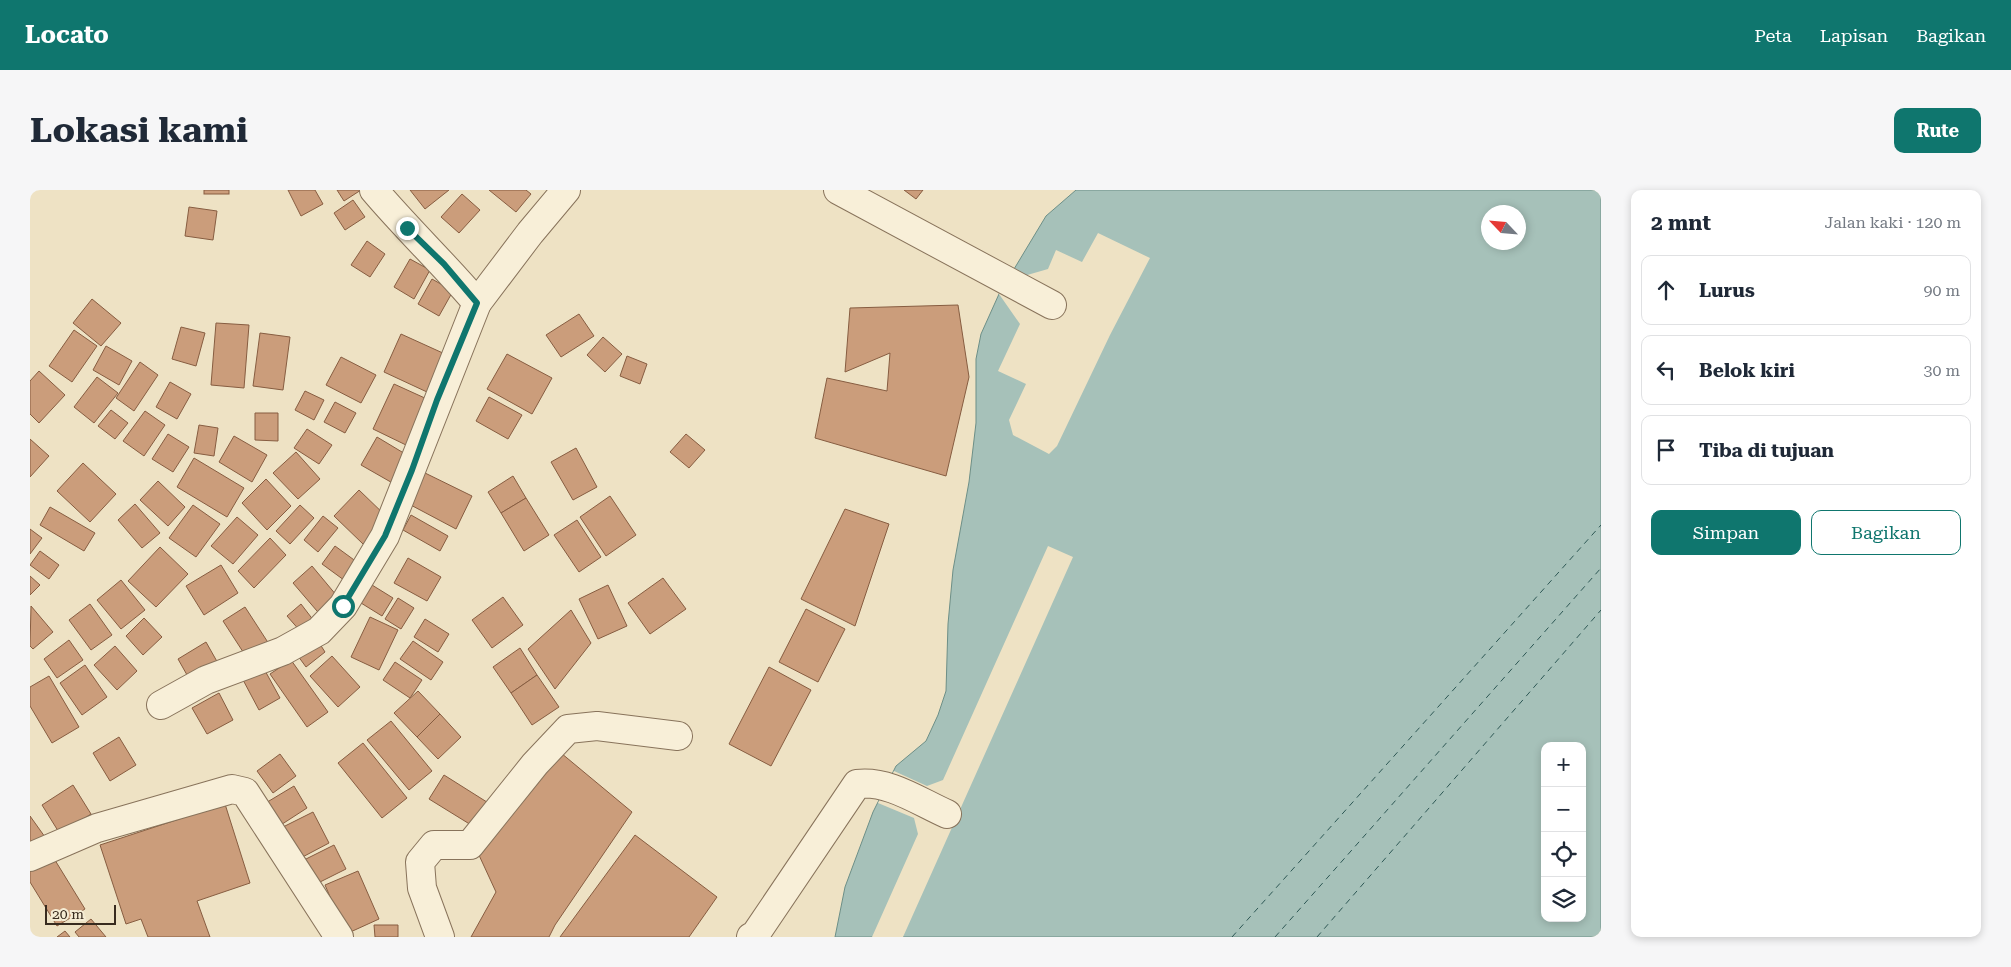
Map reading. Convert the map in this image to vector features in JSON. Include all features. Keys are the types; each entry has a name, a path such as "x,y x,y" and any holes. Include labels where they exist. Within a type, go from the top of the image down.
{"street":[{"path":"374,190 407,228 444,264 477,303"},
{"path":"161,705 206,680 283,651 319,631 343,606 385,536 412,470 437,400 477,303 566,190"},
{"path":"838,190 1052,305"},
{"path":"440,937 422,888 420,862 434,845 470,846 535,764 568,729 596,726 678,736"},
{"path":"751,937 755,935 856,784 871,782 886,786 947,814"},
{"path":"30,857 98,828 232,789 245,792 339,937"}],"water":[{"path":"1076,190 1601,190 1601,937 835,937 845,887 873,812 896,766 926,741 946,691 948,624 953,570 969,482 976,423 976,359 981,334 999,294 1046,216"}],"pier":[{"path":"1098,233 1150,258 1110,335 1057,446 1049,454 1013,435 1009,420 1026,384 998,371 1020,324 999,294 1006,281 1048,269 1056,250 1082,262"},
{"path":"1048,546 1073,557 903,937 872,937 918,834 914,818 878,803 894,771 927,786 943,780"}],"building":[{"path":"204,190 229,190 229,194 204,194"},
{"path":"288,190 315,190 323,204 301,216"},
{"path":"337,190 361,190 344,201"},
{"path":"410,190 449,190 425,209"},
{"path":"489,190 526,190 531,194 516,212"},
{"path":"904,190 923,190 916,199"},
{"path":"462,194 480,210 459,233 441,217"},
{"path":"353,200 365,217 345,230 334,213"},
{"path":"189,207 217,211 213,240 185,236"},
{"path":"367,241 385,254 370,277 351,265"},
{"path":"410,259 430,270 414,299 394,287"},
{"path":"432,279 453,291 439,316 418,304"},
{"path":"92,299 121,323 101,346 73,323"},
{"path":"958,305 969,377 946,476 815,438 827,378 887,391 890,353 845,372 850,308"},
{"path":"579,314 594,336 561,357 546,335"},
{"path":"216,323 249,325 244,388 211,385"},
{"path":"181,327 205,333 196,366 172,359"},
{"path":"74,330 97,346 72,382 49,366"},
{"path":"260,333 290,337 283,390 253,386"},
{"path":"401,334 445,354 427,392 384,372"},
{"path":"603,337 622,354 605,372 587,355"},
{"path":"106,346 132,361 119,385 93,370"},
{"path":"507,354 552,378 532,414 487,389"},
{"path":"627,356 647,364 640,384 620,376"},
{"path":"341,357 376,375 361,403 326,385"},
{"path":"140,362 158,375 134,411 116,398"},
{"path":"39,371 65,395 39,423 30,414 30,381"},
{"path":"97,377 118,393 94,423 74,407"},
{"path":"170,382 191,394 177,419 156,407"},
{"path":"394,384 427,399 406,445 373,429"},
{"path":"305,391 324,400 314,420 295,410"},
{"path":"489,397 522,415 508,439 476,421"},
{"path":"335,402 356,413 345,433 324,422"},
{"path":"111,410 128,423 115,439 98,426"},
{"path":"145,411 165,425 144,456 123,441"},
{"path":"255,413 278,413 278,441 255,440"},
{"path":"199,425 218,428 214,456 194,453"},
{"path":"307,429 332,445 319,464 294,448"},
{"path":"168,434 189,447 173,472 152,459"},
{"path":"686,434 705,450 689,468 670,452"},
{"path":"234,436 267,455 252,482 219,462"},
{"path":"377,437 412,458 396,485 361,465"},
{"path":"30,439 49,456 30,477"},
{"path":"576,448 597,487 573,500 551,462"},
{"path":"296,452 320,479 298,499 273,473"},
{"path":"194,458 244,488 227,517 177,487"},
{"path":"83,463 116,494 90,522 57,491"},
{"path":"423,472 472,496 456,529 407,503"},
{"path":"513,476 526,498 501,513 488,492"},
{"path":"266,479 291,506 267,530 242,503"},
{"path":"158,481 185,507 168,526 140,500"},
{"path":"359,490 388,518 363,544 334,516"},
{"path":"610,496 636,535 606,556 580,517"},
{"path":"526,498 549,535 524,551 501,513"},
{"path":"135,504 160,533 142,548 118,520"},
{"path":"193,505 220,524 196,557 169,538"},
{"path":"300,505 314,518 290,544 276,531"},
{"path":"50,507 95,533 84,551 40,525"},
{"path":"845,509 889,524 855,626 801,599"},
{"path":"411,515 448,536 440,551 403,530"},
{"path":"323,516 338,528 318,552 304,540"},
{"path":"237,517 258,535 233,564 211,546"},
{"path":"577,520 601,557 579,572 554,535"},
{"path":"30,529 42,538 30,554"},
{"path":"270,538 286,555 254,588 238,571"},
{"path":"335,546 361,565 348,583 322,564"},
{"path":"160,547 188,574 156,607 128,581"},
{"path":"40,551 59,565 49,579 30,565"},
{"path":"408,558 441,577 427,601 394,583"},
{"path":"221,565 238,593 204,615 186,586"},
{"path":"312,566 342,602 323,618 293,583"},
{"path":"30,576 40,585 30,595"},
{"path":"663,578 686,609 650,634 628,603"},
{"path":"121,580 145,610 121,629 97,600"},
{"path":"372,585 393,598 382,616 361,603"},
{"path":"608,585 627,626 598,639 579,599"},
{"path":"503,597 523,625 492,648 472,620"},
{"path":"398,598 414,608 401,629 385,619"},
{"path":"90,604 112,635 91,650 69,620"},
{"path":"301,604 314,621 301,632 287,616"},
{"path":"31,606 53,632 33,649 30,646"},
{"path":"245,607 269,644 247,658 223,621"},
{"path":"806,609 845,629 818,682 779,662"},
{"path":"571,610 591,643 555,689 528,649"},
{"path":"370,617 398,630 379,670 351,657"},
{"path":"144,618 162,637 143,655 126,636"},
{"path":"425,619 449,634 438,652 414,637"},
{"path":"69,640 83,660 57,678 44,659"},
{"path":"318,641 325,652 306,667 298,656"},
{"path":"413,641 443,662 431,680 400,659"},
{"path":"206,642 219,665 191,682 178,659"},
{"path":"115,646 137,671 117,690 94,665"},
{"path":"520,648 537,675 511,693 493,667"},
{"path":"332,656 360,687 338,707 310,676"},
{"path":"291,660 328,712 307,727 270,674"},
{"path":"395,662 422,680 410,698 383,680"},
{"path":"85,665 107,697 82,715 60,683"},
{"path":"263,667 280,698 259,710 242,678"},
{"path":"769,667 811,690 771,766 729,744"},
{"path":"537,675 559,707 532,725 511,693"},
{"path":"49,676 79,727 52,743 30,706 30,687"},
{"path":"418,691 440,714 417,737 394,713"},
{"path":"219,693 233,720 207,734 192,708"},
{"path":"440,714 461,737 438,759 417,737"},
{"path":"391,721 432,771 409,790 367,740"},
{"path":"119,737 136,765 110,781 93,753"},
{"path":"363,743 407,798 382,818 338,763"},
{"path":"561,753 632,812 555,925 549,937 471,937 496,892 478,853"},
{"path":"280,754 296,776 273,793 257,771"},
{"path":"444,775 490,804 476,828 429,799"},
{"path":"73,785 91,814 60,834 42,805"},
{"path":"294,786 307,808 273,830 259,807"},
{"path":"225,804 250,883 197,901 210,937 148,937 141,919 126,924 100,845"},
{"path":"313,812 329,843 295,861 279,829"},
{"path":"30,816 45,837 30,848"},
{"path":"635,835 717,897 689,937 560,937"},
{"path":"334,845 346,869 312,886 300,862"},
{"path":"50,852 85,909 57,926 30,882 30,865"},
{"path":"358,871 379,919 346,934 325,885"},
{"path":"91,919 106,937 79,937 75,932"},
{"path":"374,925 398,925 398,937 375,937"},
{"path":"65,931 70,937 57,937"}],"ferry route":[{"path":"1232,937 1601,525"},
{"path":"1275,937 1601,568"},
{"path":"1317,937 1601,610"}],"route":[{"path":"343,606 385,536 412,470 437,400 477,303 444,264 407,228"}]}
